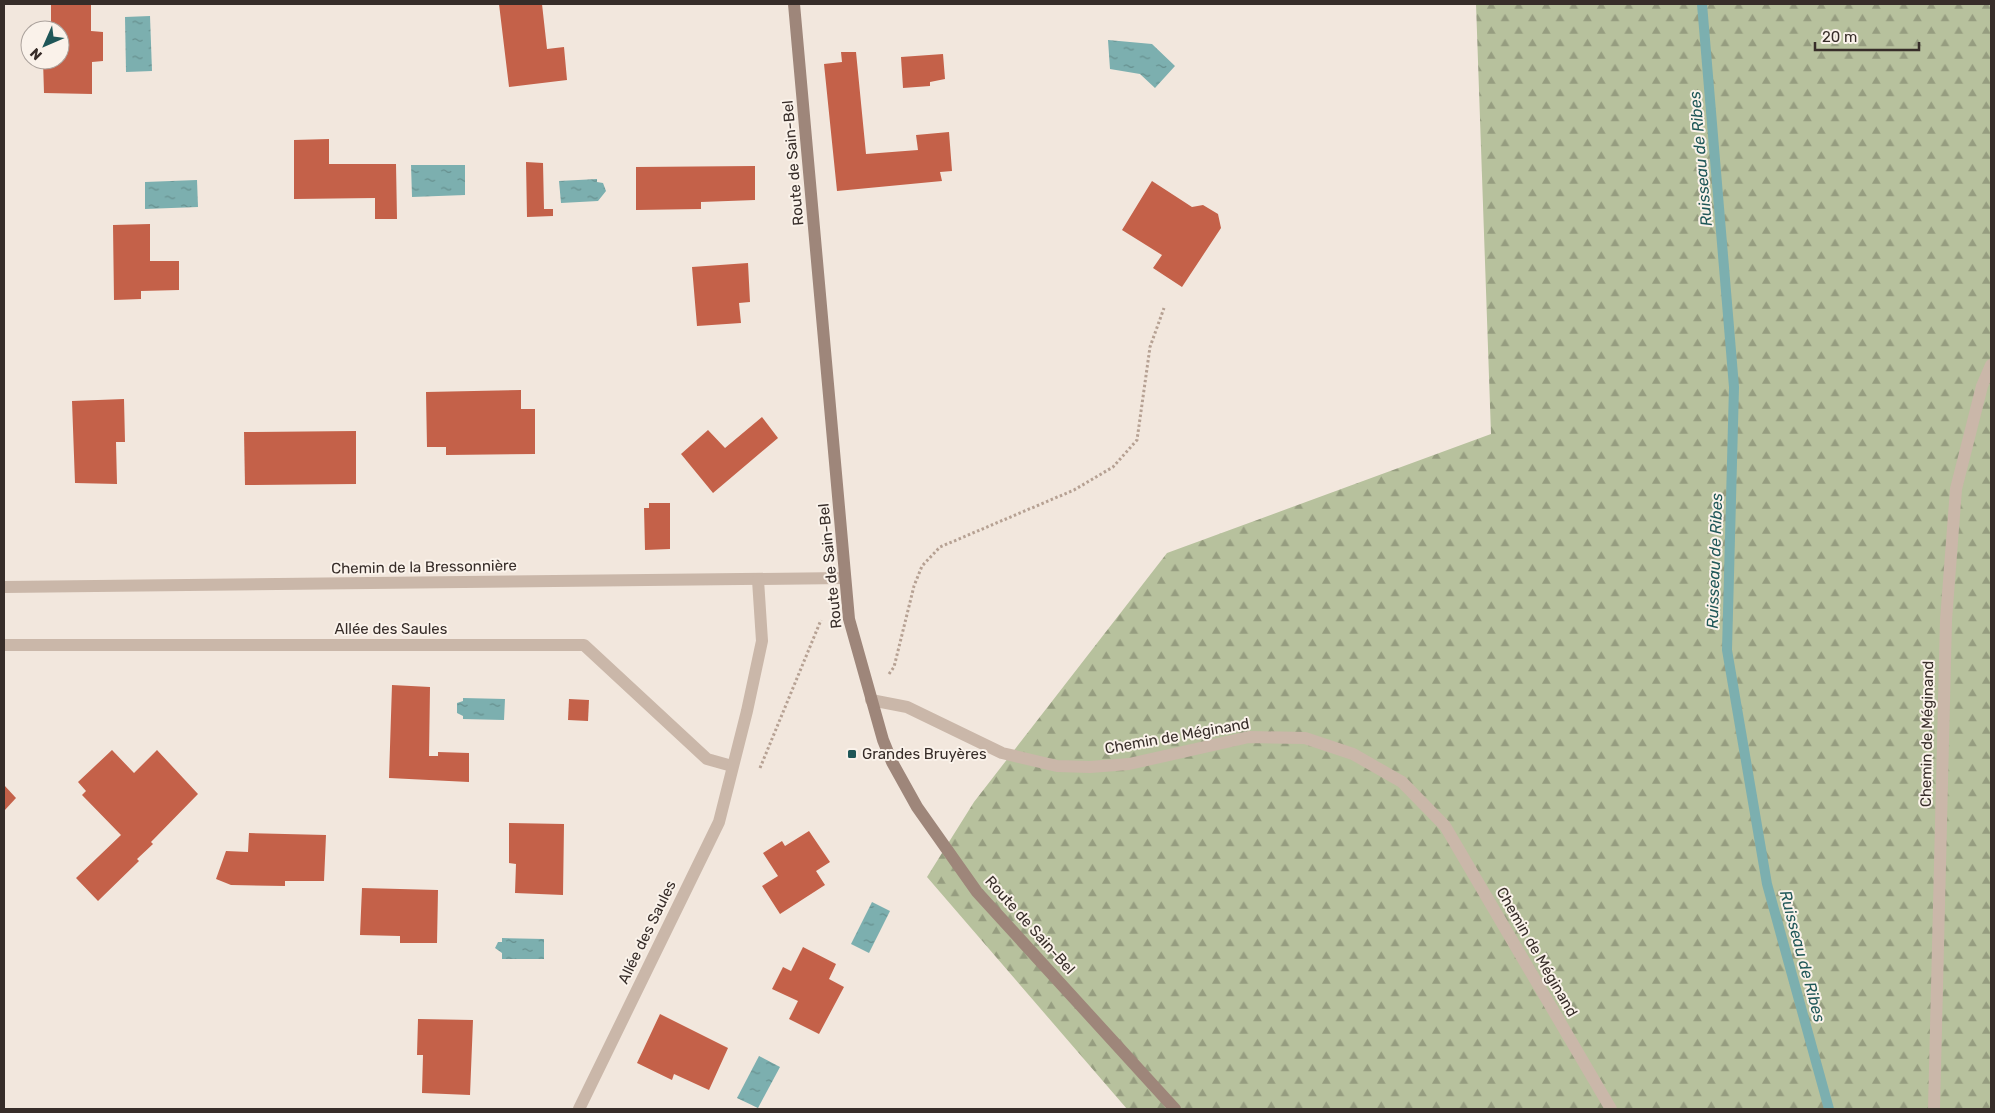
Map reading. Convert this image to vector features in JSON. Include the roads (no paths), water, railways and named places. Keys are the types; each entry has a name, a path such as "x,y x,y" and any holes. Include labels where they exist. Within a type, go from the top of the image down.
{"main road":[{"name":"Route de Sain-Bel","path":"794,4 849,619 892,762 912,800 946,851 977,892 1175,1109"}],"street":[{"name":"Chemin de Méginand","path":"1934,1109 1946,610 1956,489 1982,386 1991,365"},
{"name":"Chemin de la Bressonnière","path":"4,587 845,578"},
{"name":"Allée des Saules","path":"579,1109 719,822 747,711 762,641 758,580"},
{"name":"Allée des Saules","path":"4,645 584,644 707,759 732,766"},
{"name":"Chemin de Méginand","path":"872,700 907,707 1002,753 1057,766 1090,767 1129,764 1249,737 1305,738 1352,754 1402,782 1445,826 1611,1109"}],"water":[{"path":"150,16 152,71 126,72 125,17"},
{"path":"1108,40 1152,44 1175,66 1155,88 1140,74 1110,69"},
{"path":"411,165 465,165 465,195 412,197"},
{"path":"597,179 597,182 603,183 606,191 598,201 561,203 559,181"},
{"path":"197,180 198,207 145,209 145,182"},
{"path":"463,698 505,699 504,720 463,719 463,716 457,713 457,703 463,701"},
{"path":"872,902 890,911 869,953 851,944"},
{"path":"502,938 544,939 544,959 502,959 502,953 495,948 498,942 502,942"},
{"path":"759,1056 780,1067 758,1108 737,1098"}],"waterway":[{"name":"Ruisseau de Ribes","path":"1702,4 1734,387 1727,650 1767,884 1829,1109"}],"place":[{"name":"Grandes Bruyères","path":"852,754"}]}
